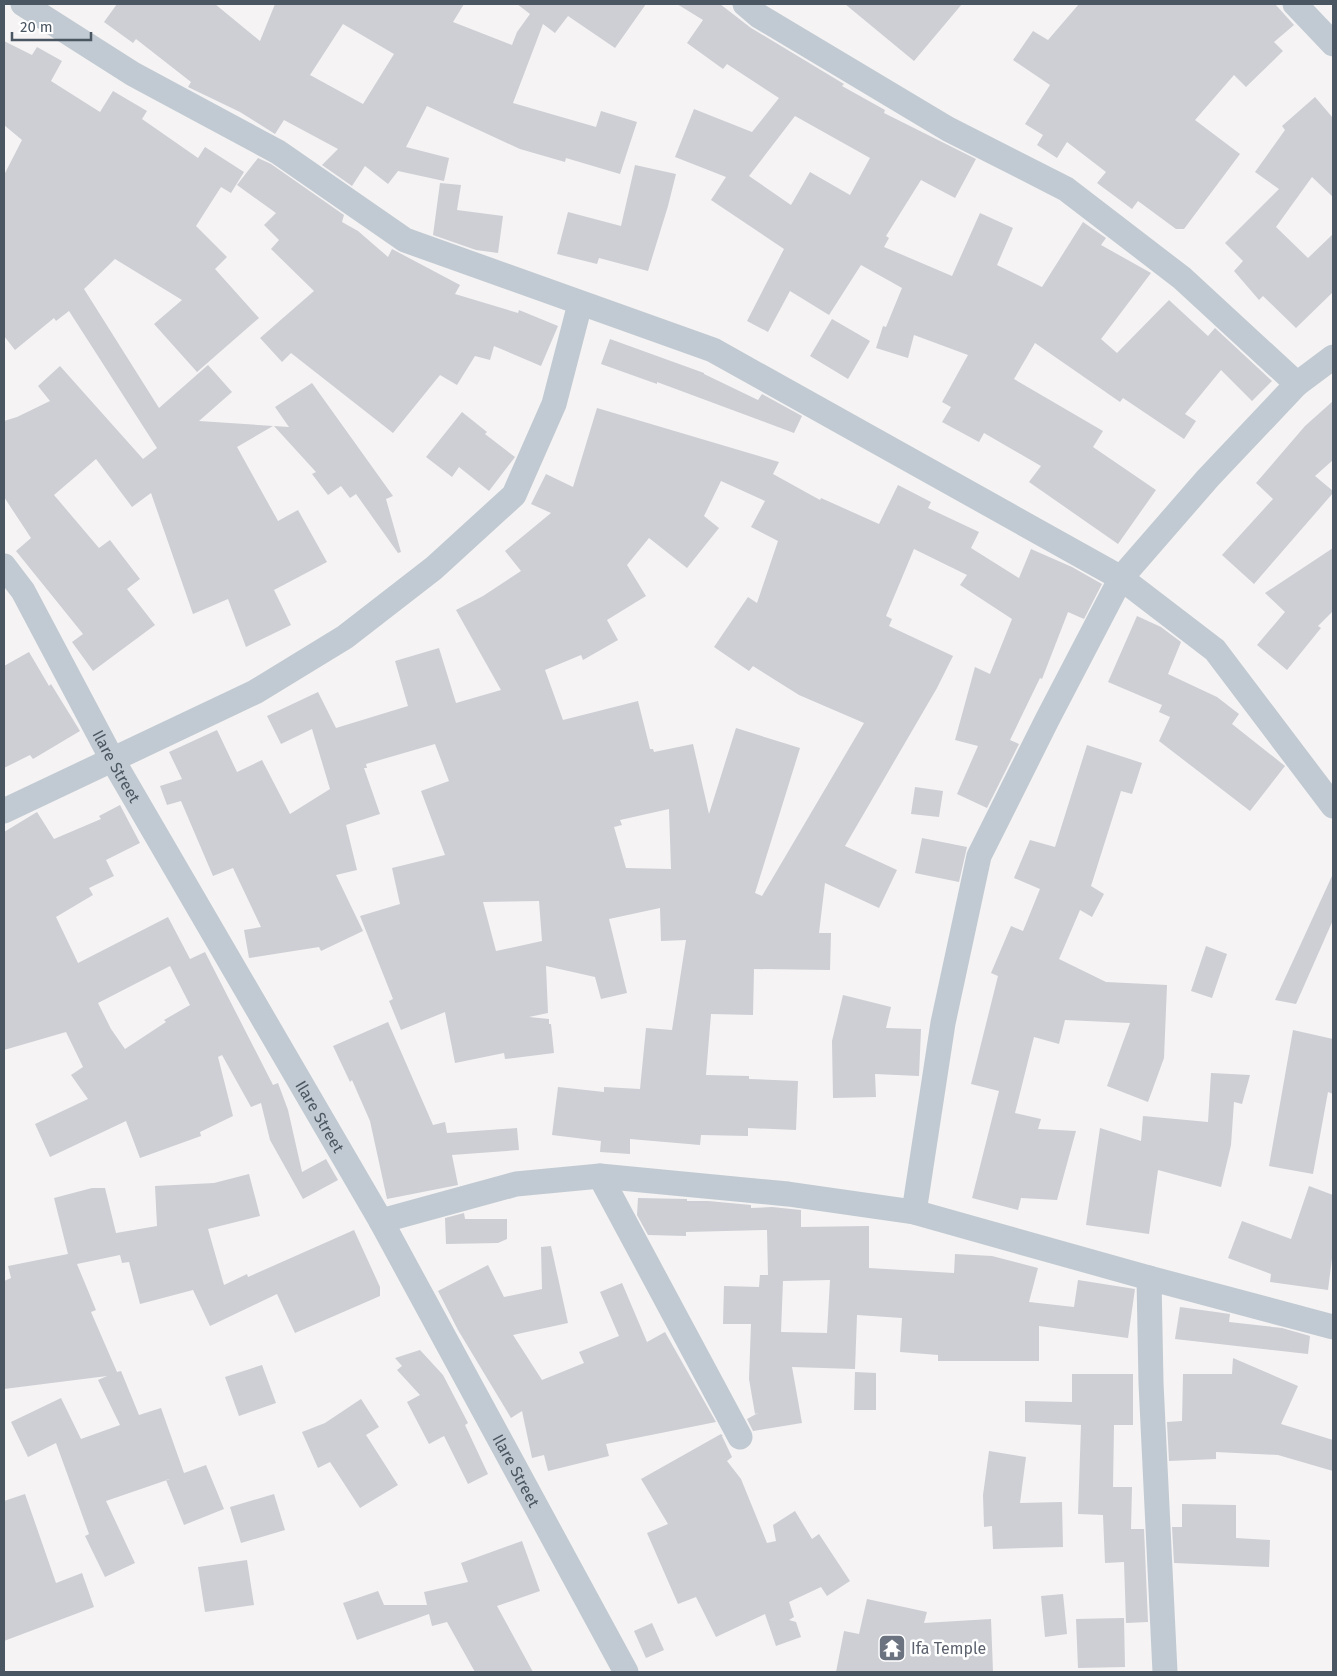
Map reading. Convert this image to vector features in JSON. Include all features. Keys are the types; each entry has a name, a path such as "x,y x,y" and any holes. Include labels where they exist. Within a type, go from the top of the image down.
{"street":[{"path":"23,4 133,74 278,152 405,240 713,350 1121,578 1215,650 1333,806"},
{"path":"745,4 759,16 948,129 1066,189 1182,278 1297,384"},
{"path":"1296,4 1333,44"},
{"path":"4,812 255,692 345,637 434,568 514,495 554,404 580,304"},
{"path":"914,1212 943,1023 979,856 1121,578 1208,478 1297,384 1333,357"},
{"name":"Ilare Street","path":"4,566 23,591 112,759 381,1221 626,1672"},
{"path":"600,1176 740,1437"},
{"path":"381,1221 516,1184 600,1176 788,1194 914,1212 1148,1278 1333,1327"},
{"path":"1148,1278 1151,1383 1165,1672"}],"building":[{"path":"117,4 215,4 260,41 275,4 464,4 453,22 512,45 517,32 530,14 517,4 646,4 615,48 568,16 555,33 543,24 513,103 596,127 601,111 637,122 620,174 566,158 565,162 520,149 427,106 406,147 449,158 444,181 398,171 388,184 365,166 352,186 322,165 338,149 284,120 275,134 240,112 188,87 191,82 136,39 133,43 104,22","holes":["343,24 394,54 363,104 310,75"]},
{"path":"677,4 720,4 751,28 844,84 842,86 885,110 884,113 976,159 955,198 921,180 886,236 889,238 884,247 952,276 980,213 1013,228 997,265 1042,287 1083,222 1106,238 1101,245 1151,273 1101,339 1117,353 1169,300 1208,336 1215,328 1272,381 1252,401 1221,370 1185,414 1196,421 1184,439 1123,398 1120,402 1035,343 1014,379 1103,431 1093,447 1156,490 1118,544 1029,482 1041,466 984,433 979,442 942,422 951,407 942,402 968,355 914,335 908,358 876,348 883,326 886,327 902,288 861,265 829,315 790,291 768,332 747,321 784,249 711,200 726,177 675,157 694,109 752,132 779,98 727,64 723,69 687,43 703,20","holes":["795,116 870,158 850,195 810,172 791,205 749,176"]},
{"path":"845,4 962,4 914,61"},
{"path":"1079,4 1275,4 1294,25 1274,42 1283,51 1246,87 1234,75 1195,120 1240,154 1184,229 1176,229 1138,201 1132,209 1097,183 1106,172 1067,142 1057,158 1037,145 1043,135 1025,124 1050,85 1013,60 1033,31 1048,40"},
{"path":"4,41 32,55 37,47 62,61 51,81 100,112 113,91 147,111 142,119 198,158 205,147 244,172 231,193 221,187 196,226 227,257 215,269 259,318 197,372 154,324 182,300 115,259 84,289 159,408 208,365 232,392 199,421 273,426 237,447 278,521 298,510 327,562 274,590 291,625 246,647 228,599 193,614 151,493 132,507 96,459 54,495 99,548 110,540 140,579 127,589 155,625 93,671 72,642 83,634 16,551 31,538 4,497 4,421 17,417 50,401 38,386 60,366 143,459 157,448 69,311 56,321 54,318 15,350 4,336 4,175 22,140 4,125"},
{"path":"1315,97 1333,118 1333,197 1312,177 1276,227 1308,258 1333,234 1333,292 1296,328 1263,296 1259,300 1234,271 1243,261 1225,243 1279,189 1255,172 1285,130 1282,126"},
{"path":"258,158 271,164 344,215 342,222 358,231 388,257 392,249 460,285 455,294 518,313 519,310 558,326 541,366 494,346 490,360 475,356 457,385 440,375 393,433 291,353 282,362 260,338 314,291 271,249 279,240 264,225 276,213 237,185"},
{"path":"635,165 676,174 648,271 599,258 597,264 557,254 568,212 621,226"},
{"path":"440,183 461,185 457,210 503,216 498,253 476,250 433,235"},
{"path":"832,319 870,341 848,379 810,356"},
{"path":"610,339 704,373 758,400 762,394 802,416 794,433 657,382 657,384 601,364"},
{"path":"312,383 393,496 386,499 401,552 398,553 356,494 350,498 341,486 328,495 312,474 316,472 274,426 289,427 275,407"},
{"path":"1333,401 1333,460 1315,476 1333,493 1254,584 1222,555 1273,499 1256,483 1305,426"},
{"path":"597,408 779,462 773,474 820,500 821,498 879,524 898,485 931,502 928,508 979,532 971,548 1019,578 1031,549 1072,567 1102,584 1084,619 1068,612 1042,679 1040,678 1010,740 1019,744 987,808 957,794 978,746 955,740 975,667 990,674 1012,619 960,585 967,575 914,549 886,616 892,619 889,626 953,656 937,688 845,846 897,870 879,908 825,883 819,933 831,933 830,970 754,969 753,1015 711,1014 706,1075 749,1076 749,1079 798,1081 796,1130 748,1128 748,1136 701,1135 700,1145 630,1139 630,1154 600,1152 601,1141 552,1135 558,1087 604,1092 604,1087 640,1089 646,1028 672,1030 686,940 661,941 660,908 609,919 627,993 601,999 595,977 546,966 548,1013 529,1017 549,1019 554,1053 505,1059 504,1053 455,1063 445,1012 401,1030 389,1001 393,999 360,916 400,904 392,868 445,855 421,791 449,781 435,744 366,764 367,768 364,768 380,814 346,825 357,870 336,875 363,931 321,951 319,947 249,958 244,930 261,927 233,868 213,876 181,801 167,805 160,786 182,779 169,752 217,730 237,772 262,760 290,814 330,789 312,729 281,744 267,716 318,692 336,728 408,706 395,661 439,648 456,703 501,690 456,610 483,596 521,571 505,551 551,513 531,504 546,474 573,487","holes":["721,481 765,501 751,527 778,541 757,603 748,597 714,647 749,671 753,666 799,695 864,723 762,896 755,893 800,748 736,728 709,814 693,744 654,752 653,749 650,749 638,701 563,720 545,670 581,655 583,660 618,640 607,620 646,596 627,565 649,538 687,568 719,528 704,516","669,809 671,869 626,868 614,827 622,825 620,820","539,901 542,941 496,951 483,902"]},
{"path":"462,412 487,432 485,434 515,457 489,491 459,467 452,477 426,457"},
{"path":"1333,548 1333,611 1318,626 1321,628 1287,670 1257,645 1285,612 1265,593"},
{"path":"1137,616 1161,627 1181,642 1168,674 1217,697 1239,714 1232,724 1285,766 1250,811 1159,741 1170,717 1159,712 1162,705 1108,682"},
{"path":"29,652 49,686 51,684 80,731 33,759 30,755 4,768 4,666"},
{"path":"1087,745 1142,763 1132,794 1121,791 1091,886 1104,894 1092,917 1080,910 1059,959 1106,982 1167,985 1164,1058 1148,1102 1107,1086 1130,1023 1065,1020 1059,1044 1034,1037 1015,1113 1041,1119 1038,1129 1076,1131 1057,1200 1021,1198 1018,1210 972,1198 999,1091 971,1084 998,976 991,973 1011,926 1023,931 1040,889 1014,878 1030,840 1055,847"},
{"path":"915,787 943,791 939,817 911,814"},
{"path":"120,805 140,843 106,860 114,876 89,888 93,895 56,917 78,963 168,917 190,959 205,952 273,1085 278,1083 288,1110 302,1172 326,1159 338,1180 303,1199 270,1140 261,1103 251,1107 222,1055 218,1057 233,1116 200,1132 201,1136 140,1158 126,1121 50,1157 35,1124 88,1099 71,1075 83,1067 66,1032 4,1050 4,832 37,812 54,839 101,819 99,816","holes":["170,966 190,1005 164,1020 166,1022 125,1049 111,1029 98,1003"]},
{"path":"922,838 967,847 959,882 915,873"},
{"path":"1332,876 1333,920 1296,1004 1275,1000"},
{"path":"1206,946 1227,954 1212,998 1191,991"},
{"path":"843,995 891,1007 886,1028 921,1029 919,1076 875,1074 876,1097 833,1098 832,1041"},
{"path":"388,1022 433,1125 445,1122 447,1133 517,1128 519,1150 452,1155 458,1185 387,1199 370,1121 352,1080 350,1082 333,1046"},
{"path":"1293,1030 1333,1039 1333,1094 1328,1092 1313,1174 1269,1166"},
{"path":"1211,1073 1250,1075 1242,1104 1234,1102 1231,1145 1221,1187 1158,1170 1149,1234 1086,1225 1100,1128 1141,1141 1143,1116 1208,1122"},
{"path":"249,1174 260,1216 208,1229 224,1285 247,1274 248,1277 354,1230 380,1287 380,1296 295,1333 277,1294 210,1326 193,1290 140,1304 129,1262 122,1263 120,1255 77,1264 96,1310 91,1312 117,1372 121,1371 139,1415 161,1408 184,1473 206,1465 224,1509 184,1525 166,1480 106,1501 135,1563 105,1577 85,1536 89,1534 56,1443 28,1457 11,1422 61,1398 81,1439 120,1425 98,1380 107,1376 4,1389 4,1281 11,1278 8,1266 68,1254 54,1198 92,1188 105,1188 116,1233 157,1226 155,1186 214,1183"},
{"path":"1309,1186 1333,1195 1333,1250 1328,1290 1270,1282 1271,1274 1228,1258 1242,1221 1291,1239"},
{"path":"638,1198 687,1199 687,1201 751,1205 751,1208 772,1207 801,1210 801,1227 869,1226 869,1268 954,1273 955,1254 992,1256 1038,1268 1029,1302 1074,1307 1078,1280 1135,1289 1128,1338 1039,1326 1039,1361 938,1361 938,1355 900,1352 902,1318 857,1315 855,1369 792,1367 802,1423 753,1431 747,1419 758,1413 755,1414 749,1379 751,1324 723,1324 724,1286 759,1287 760,1275 768,1275 767,1230 686,1232 686,1236 648,1235 637,1215","holes":["830,1280 827,1333 781,1332 783,1281"]},
{"path":"464,1213 465,1219 507,1219 507,1239 498,1243 446,1244 445,1218"},
{"path":"551,1246 568,1323 513,1335 542,1380 584,1363 579,1352 619,1336 600,1292 622,1283 647,1342 665,1332 716,1422 606,1444 609,1456 548,1471 544,1455 532,1458 522,1411 511,1418 458,1330 438,1291 488,1265 504,1297 542,1289 541,1247"},
{"path":"1180,1307 1230,1314 1229,1322 1282,1328 1310,1336 1308,1354 1175,1339"},
{"path":"420,1350 443,1375 468,1423 465,1425 488,1474 468,1484 444,1436 429,1444 407,1402 420,1395 397,1370 402,1366 395,1358"},
{"path":"1233,1358 1298,1386 1281,1424 1333,1440 1333,1471 1278,1455 1216,1452 1216,1459 1169,1461 1167,1422 1182,1421 1183,1374 1232,1374"},
{"path":"262,1365 276,1403 239,1416 225,1377"},
{"path":"855,1372 876,1373 876,1410 854,1410"},
{"path":"1072,1374 1133,1374 1133,1425 1114,1425 1113,1487 1132,1487 1131,1529 1144,1529 1148,1622 1126,1623 1124,1562 1105,1563 1103,1515 1078,1514 1081,1425 1025,1422 1025,1401 1072,1402"},
{"path":"361,1399 379,1427 366,1435 398,1485 360,1508 330,1462 318,1468 302,1432 325,1423"},
{"path":"721,1434 732,1457 727,1461 741,1479 767,1543 776,1541 773,1525 795,1511 812,1539 819,1534 850,1581 827,1596 821,1587 789,1602 794,1617 789,1620 796,1622 801,1637 776,1646 765,1614 716,1637 696,1597 678,1604 647,1533 668,1524 641,1479"},
{"path":"989,1451 1026,1457 1020,1503 1062,1502 1063,1547 993,1549 992,1526 984,1527 983,1495"},
{"path":"25,1494 56,1583 82,1573 94,1607 4,1641 4,1501"},
{"path":"274,1494 285,1530 241,1543 230,1507"},
{"path":"1182,1504 1236,1505 1236,1538 1270,1540 1269,1567 1174,1563 1172,1527 1182,1527"},
{"path":"522,1541 540,1591 497,1606 533,1672 475,1672 447,1622 432,1626 429,1614 357,1640 343,1603 378,1591 384,1605 427,1605 424,1592 468,1582 461,1563"},
{"path":"247,1560 254,1605 205,1612 198,1567"},
{"path":"1063,1594 1067,1634 1045,1637 1041,1596"},
{"path":"867,1599 927,1612 924,1623 991,1619 993,1672 836,1672 844,1631 859,1634"},
{"path":"1124,1618 1125,1667 1078,1668 1076,1619"},
{"path":"652,1623 664,1650 646,1658 634,1631"}],"place":[{"name":"Ifa Temple","path":"892,1648"}]}
